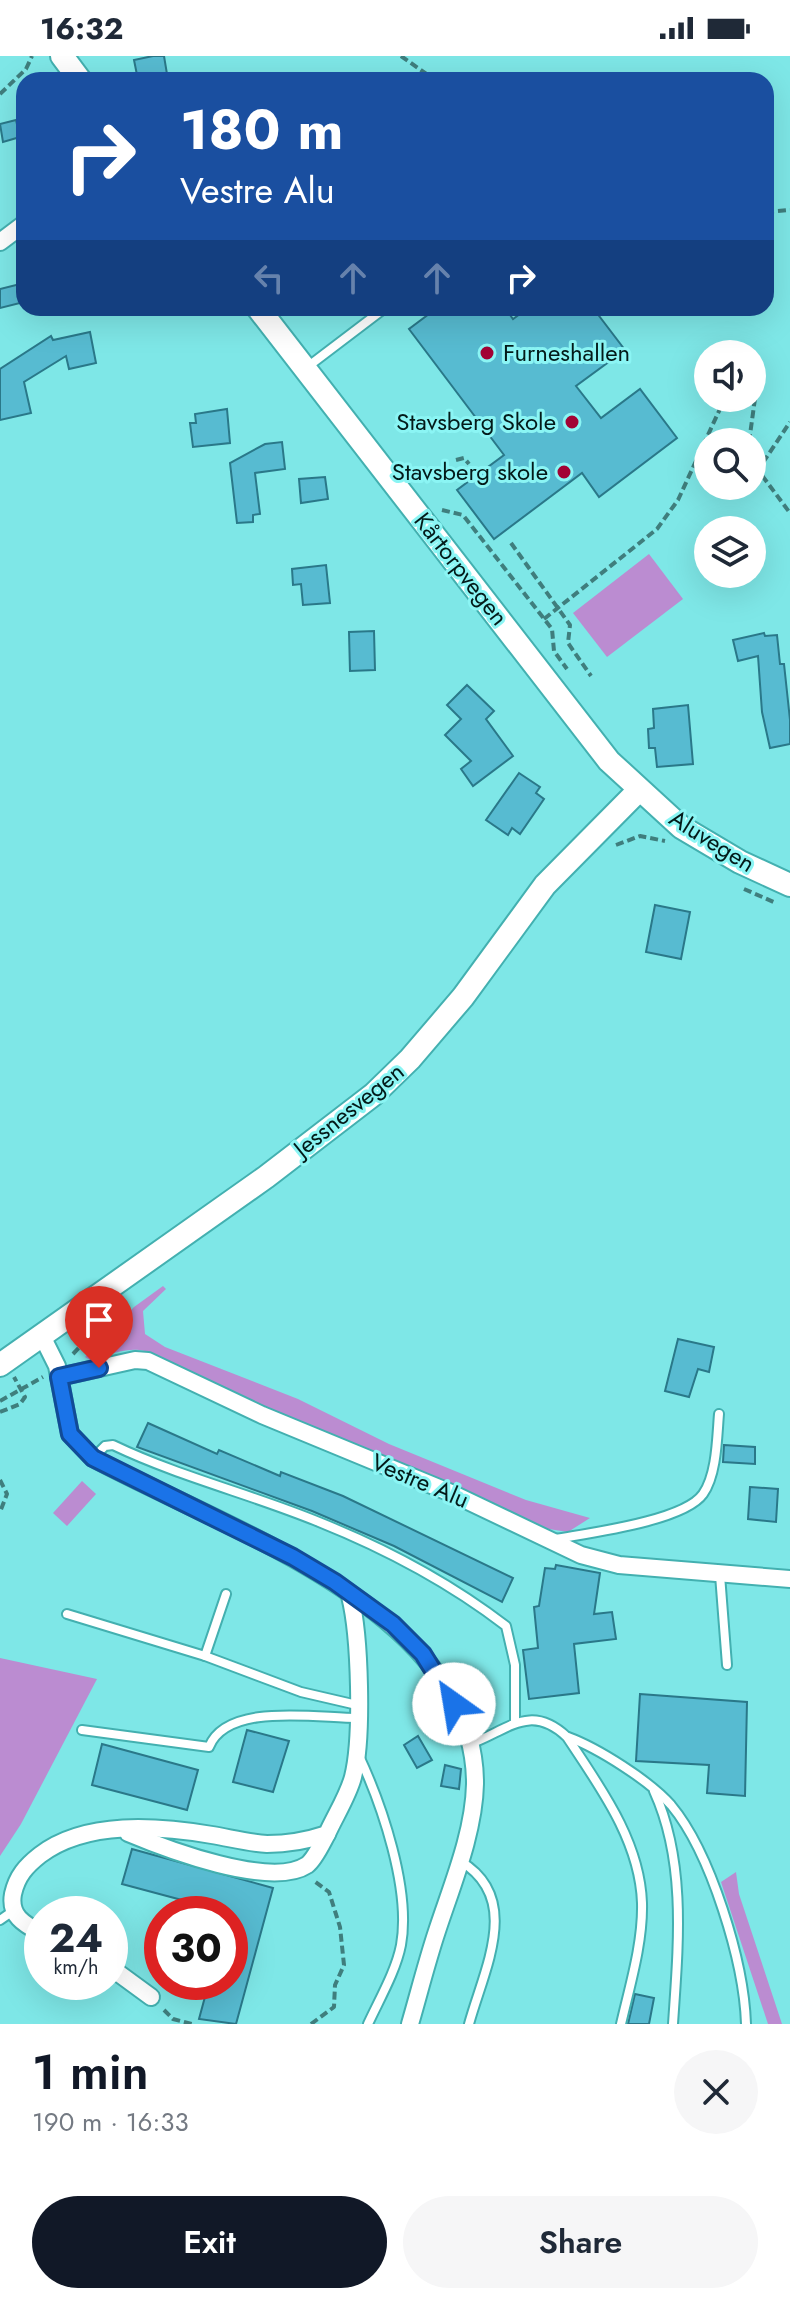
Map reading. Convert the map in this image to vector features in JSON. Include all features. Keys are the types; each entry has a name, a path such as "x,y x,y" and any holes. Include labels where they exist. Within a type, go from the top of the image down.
{"main road":[{"name":"Kårtorpvegen","path":"264,316 609,761 638,791"},
{"name":"Aluvegen","path":"638,791 707,844 790,885"},
{"name":"Jessnesvegen","path":"0,1365 277,1169 374,1094 410,1059 463,997 553,875 638,791"}],"street":[{"path":"42,1336 53,1351 53,1375 70,1434 93,1458 293,1557 393,1624 423,1654 454,1704 470,1744 475,1788 460,1861 410,2024"},
{"name":"Vestre Alu","path":"53,1375 135,1360 148,1361 262,1415 451,1493 581,1555 619,1565 790,1579"},
{"path":"120,1829 161,1847 254,1870 282,1874 309,1864 353,1778 357,1751 357,1626 350,1596"},
{"path":"6,1916 15,1884 25,1867 53,1846 90,1833 120,1829 181,1831 264,1844 301,1843 327,1834"}],"lane":[{"path":"305,369 375,316"},
{"path":"551,1541 675,1512 695,1503 710,1478 719,1414"},
{"path":"93,1458 105,1446 113,1445 181,1475 322,1523 424,1572 506,1626 513,1645 515,1722"},
{"path":"720,1575 727,1665"},
{"path":"205,1656 226,1594"},
{"path":"67,1614 205,1656 357,1712"},
{"path":"82,1730 209,1747 226,1726 246,1717 357,1712"},
{"path":"470,1744 515,1722 544,1722 603,1755 669,1803 688,1830 708,1875 741,1970 746,2024"},
{"path":"567,1737 624,1830 637,1866 642,1902 641,1926 621,2024"},
{"path":"357,1751 374,1787 404,1907 401,1947 368,2024"},
{"path":"654,1791 668,1839 678,1911 680,1946 673,2024"},
{"path":"460,1861 478,1871 493,1896 498,1920 469,2024"}],"path":[{"path":"401,56 424,72"},
{"path":"0,94 16,79"},
{"path":"544,619 657,529 678,500 719,412"},
{"path":"766,458 790,422"},
{"path":"456,460 464,458 469,464"},
{"path":"766,483 790,513"},
{"path":"436,502 442,510 463,515 552,629 554,651 571,675"},
{"path":"511,543 570,625 568,643 591,676"},
{"path":"0,1401 53,1375"},
{"path":"0,1412 20,1404 25,1397 23,1391"},
{"path":"0,1480 7,1494 0,1512"},
{"path":"303,1867 309,1878 329,1892 343,1945 344,1965 335,1985 334,2007 311,2024"},
{"path":"154,2000 173,2019 192,2024"}],"shaded area":[{"path":"649,554 683,599 607,657 573,613"},
{"path":"163,1286 166,1289 143,1311 145,1334 165,1347 298,1399 389,1444 526,1500 590,1518 568,1532 536,1527 185,1371 149,1352 130,1350 90,1360 85,1357 134,1307"},
{"path":"82,1481 96,1494 67,1526 53,1513"},
{"path":"0,1658 97,1679 21,1824 0,1856"},
{"path":"736,1872 739,1894 782,2024 768,2024 721,1882"}],"building":[{"path":"164,56 167,72 136,72 134,60"},
{"path":"16,120 16,138 3,142 0,124"},
{"path":"16,285 16,304 0,308 0,289"},
{"name":"Stavsberg Skole","path":"426,316 511,316 513,319 517,316 599,316 625,350 576,386 601,418 640,389 677,438 599,497 582,473 494,539 457,490 504,455 409,329"},
{"path":"90,332 96,363 69,369 66,356 24,382 31,413 0,420 0,369 51,336 53,340"},
{"path":"227,409 230,443 193,447 190,423 196,423 195,414"},
{"path":"282,442 285,469 255,473 260,514 253,515 253,522 237,523 230,463 265,444"},
{"path":"325,477 328,499 301,503 299,479"},
{"path":"326,565 330,603 303,605 301,584 293,585 292,569"},
{"path":"374,631 375,670 350,671 349,632"},
{"path":"764,633 765,636 777,635 780,664 784,664 790,720 790,744 770,748 762,712 758,656 738,661 733,640"},
{"path":"467,685 494,711 486,719 513,756 473,786 461,769 471,761 445,735 461,719 447,705"},
{"path":"688,705 693,764 657,767 655,748 649,748 648,729 654,728 653,709"},
{"path":"519,773 540,787 536,793 544,799 520,834 512,828 508,835 486,820"},
{"path":"655,905 690,912 681,959 646,952"},
{"path":"678,1339 714,1347 709,1372 698,1369 689,1397 665,1391"},
{"path":"148,1423 217,1454 219,1450 280,1476 281,1472 343,1496 513,1578 502,1602 394,1546 312,1511 137,1447"},
{"path":"724,1445 755,1447 755,1464 723,1462"},
{"path":"750,1487 778,1489 776,1522 748,1519"},
{"path":"556,1565 600,1573 594,1614 612,1612 616,1639 574,1644 579,1693 529,1699 523,1650 538,1648 534,1607 539,1606 545,1568 555,1569"},
{"path":"640,1694 747,1702 745,1796 707,1793 709,1765 636,1761"},
{"path":"444,1709 453,1726 439,1734 430,1717"},
{"path":"247,1730 289,1741 273,1792 233,1782"},
{"path":"418,1736 432,1760 417,1768 404,1745"},
{"path":"102,1744 198,1770 187,1810 92,1785"},
{"path":"445,1765 461,1769 459,1789 441,1786"},
{"path":"132,1849 273,1888 248,1980 248,1896 167,1896 122,1884"},
{"path":"635,1994 654,1998 649,2024 628,2024"},
{"path":"204,2000 243,2000 236,2024 199,2019"}],"place":[{"name":"Furneshallen","path":"487,353"},
{"name":"Stavsberg Skole","path":"572,422"},
{"name":"Stavsberg skole","path":"564,472"}],"route":[{"path":"99,1368 59,1377 70,1434 93,1458 293,1557 335,1582 350,1596 393,1624 423,1654 454,1704"}]}
